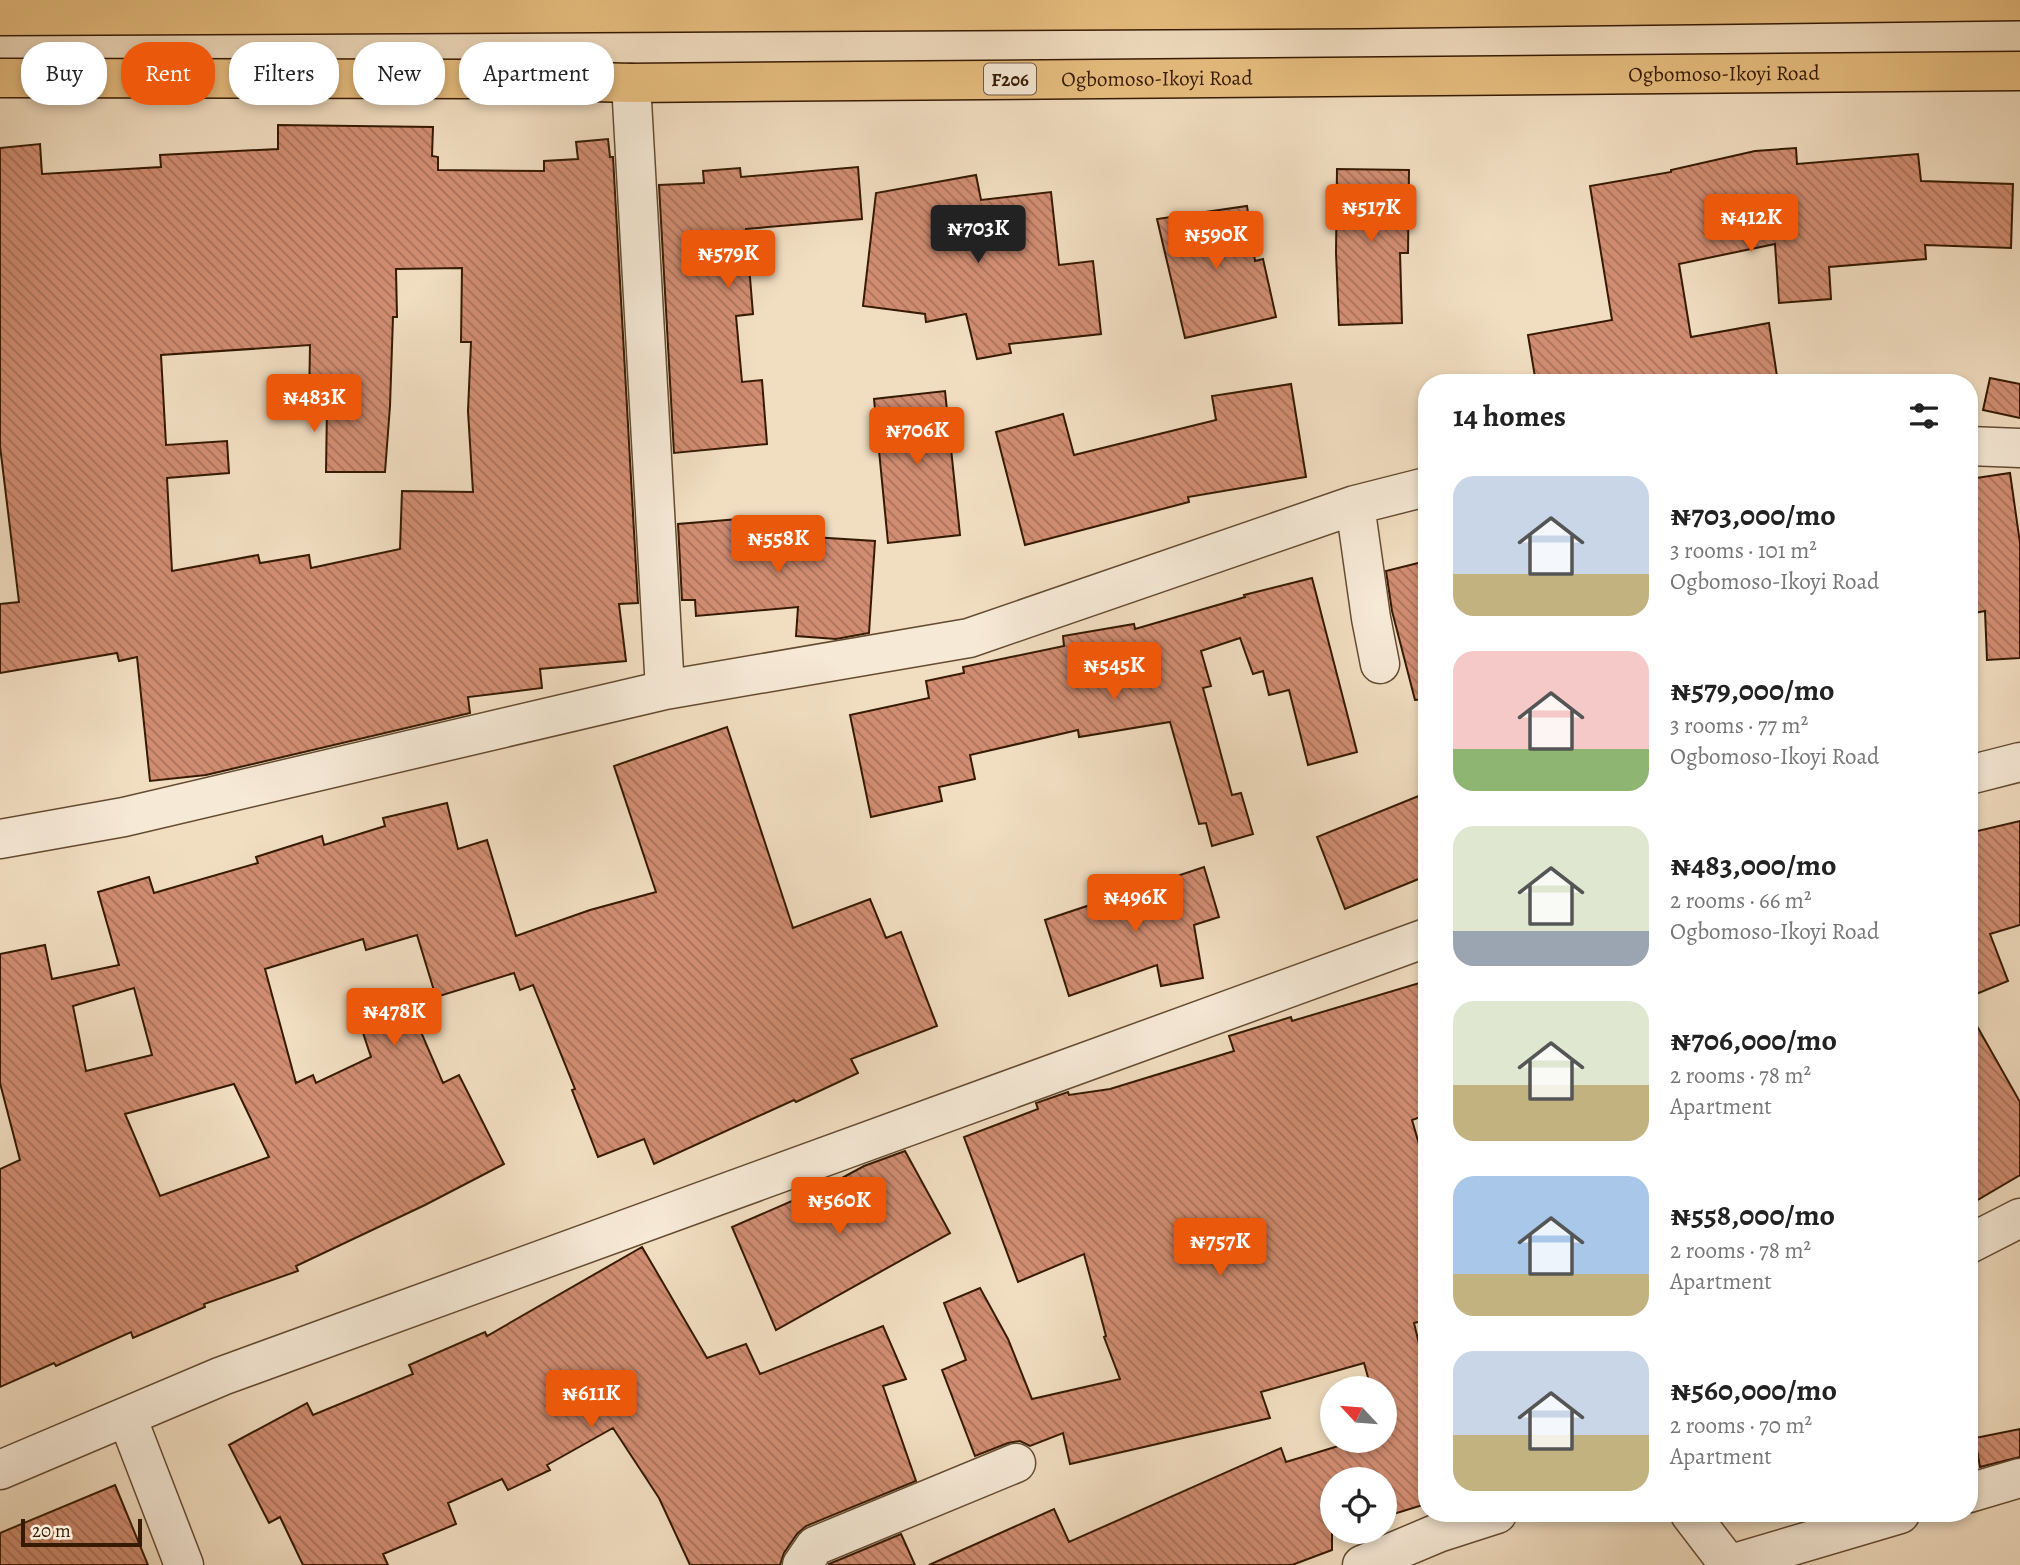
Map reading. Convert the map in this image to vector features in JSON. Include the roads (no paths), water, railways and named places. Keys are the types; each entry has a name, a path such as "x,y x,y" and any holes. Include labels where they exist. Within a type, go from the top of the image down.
{"main road":[{"path":"0,16 2020,1"},
{"name":"Ogbomoso-Ikoyi Road","path":"0,78 631,82 2020,71"}],"street":[{"path":"631,82 665,690"},
{"path":"1978,446 2020,448"},
{"path":"0,839 124,817 665,690 969,638 1356,505 1418,488"},
{"path":"1356,505 1380,664"},
{"path":"1978,773 2020,762"},
{"path":"0,1470 235,1372 1418,941"},
{"path":"1978,1239 2020,1218"},
{"path":"127,1417 184,1565"},
{"path":"802,1565 815,1546 1016,1463"},
{"path":"1978,1490 2020,1478"},
{"path":"1362,1565 1438,1533 1472,1522"},
{"path":"1696,1522 1729,1565 1873,1522"}]}
